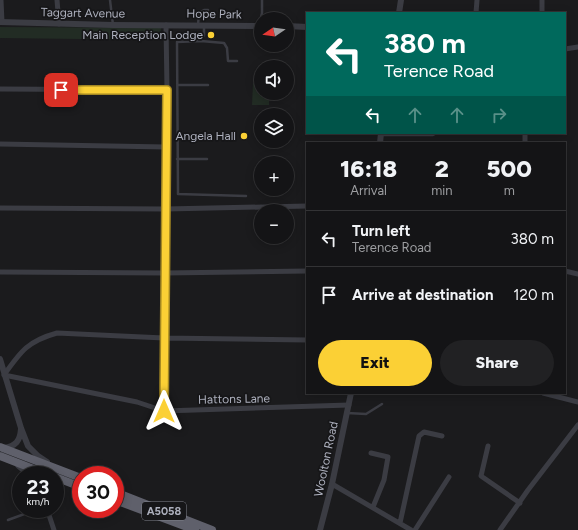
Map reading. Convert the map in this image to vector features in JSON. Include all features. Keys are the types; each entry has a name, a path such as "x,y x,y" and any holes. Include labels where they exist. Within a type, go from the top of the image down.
{"highway":[{"path":"1,450 8,459 26,466"},
{"path":"1,450 51,466"},
{"name":"A5058","path":"124,496 212,530"},
{"name":"A5058","path":"124,503 195,530"}],"street":[{"path":"1,22 2,0"},
{"path":"57,0 59,24"},
{"path":"399,12 401,0"},
{"path":"476,12 477,0"},
{"path":"542,0 542,12"},
{"name":"Taggart Avenue","path":"1,22 114,26 166,25"},
{"path":"164,411 167,90 166,25"},
{"name":"Hope Park","path":"166,25 254,26"},
{"path":"294,26 306,27"},
{"path":"566,49 578,47"},
{"path":"0,89 167,90"},
{"path":"0,144 166,146"},
{"path":"0,208 166,209 288,204 306,206"},
{"path":"0,272 165,274 306,271"},
{"path":"566,271 578,274"},
{"path":"4,375 18,354 28,345 43,337 57,333 164,338 306,340"},
{"path":"0,359 21,428 31,450 53,466"},
{"name":"Hattons Lane","path":"4,375 136,402 164,411 349,405"},
{"name":"Woolton Road","path":"320,530 332,484 351,394"},
{"path":"546,394 578,402"},
{"path":"500,530 578,425"},
{"path":"1,450 17,443 21,428"},
{"path":"400,523 419,436 424,432 442,436"},
{"path":"488,446 481,476 520,502"},
{"path":"371,453 388,457 384,480 372,507"},
{"path":"8,459 18,466"},
{"path":"415,530 449,477"},
{"path":"332,484 411,530"},
{"path":"50,518 54,530"}],"lane":[{"path":"110,0 114,26"},
{"path":"261,12 262,0"},
{"path":"201,41 204,35 199,13 204,10 208,10"},
{"path":"237,61 228,61 227,48 224,43 201,41 177,42 178,194 246,196"},
{"path":"178,85 208,86"},
{"path":"381,134 435,134"},
{"path":"178,159 207,159"},
{"path":"347,413 366,414 382,404"},
{"path":"8,520 13,518"}],"shaded area":[{"path":"0,27 161,28 160,40 0,38"},
{"path":"253,83 254,100 269,100 269,105 252,105"}],"place":[{"name":"Main Reception Lodge","path":"211,35"},
{"name":"Angela Hall","path":"244,136"}],"route":[{"path":"61,90 167,90 164,411"}]}
